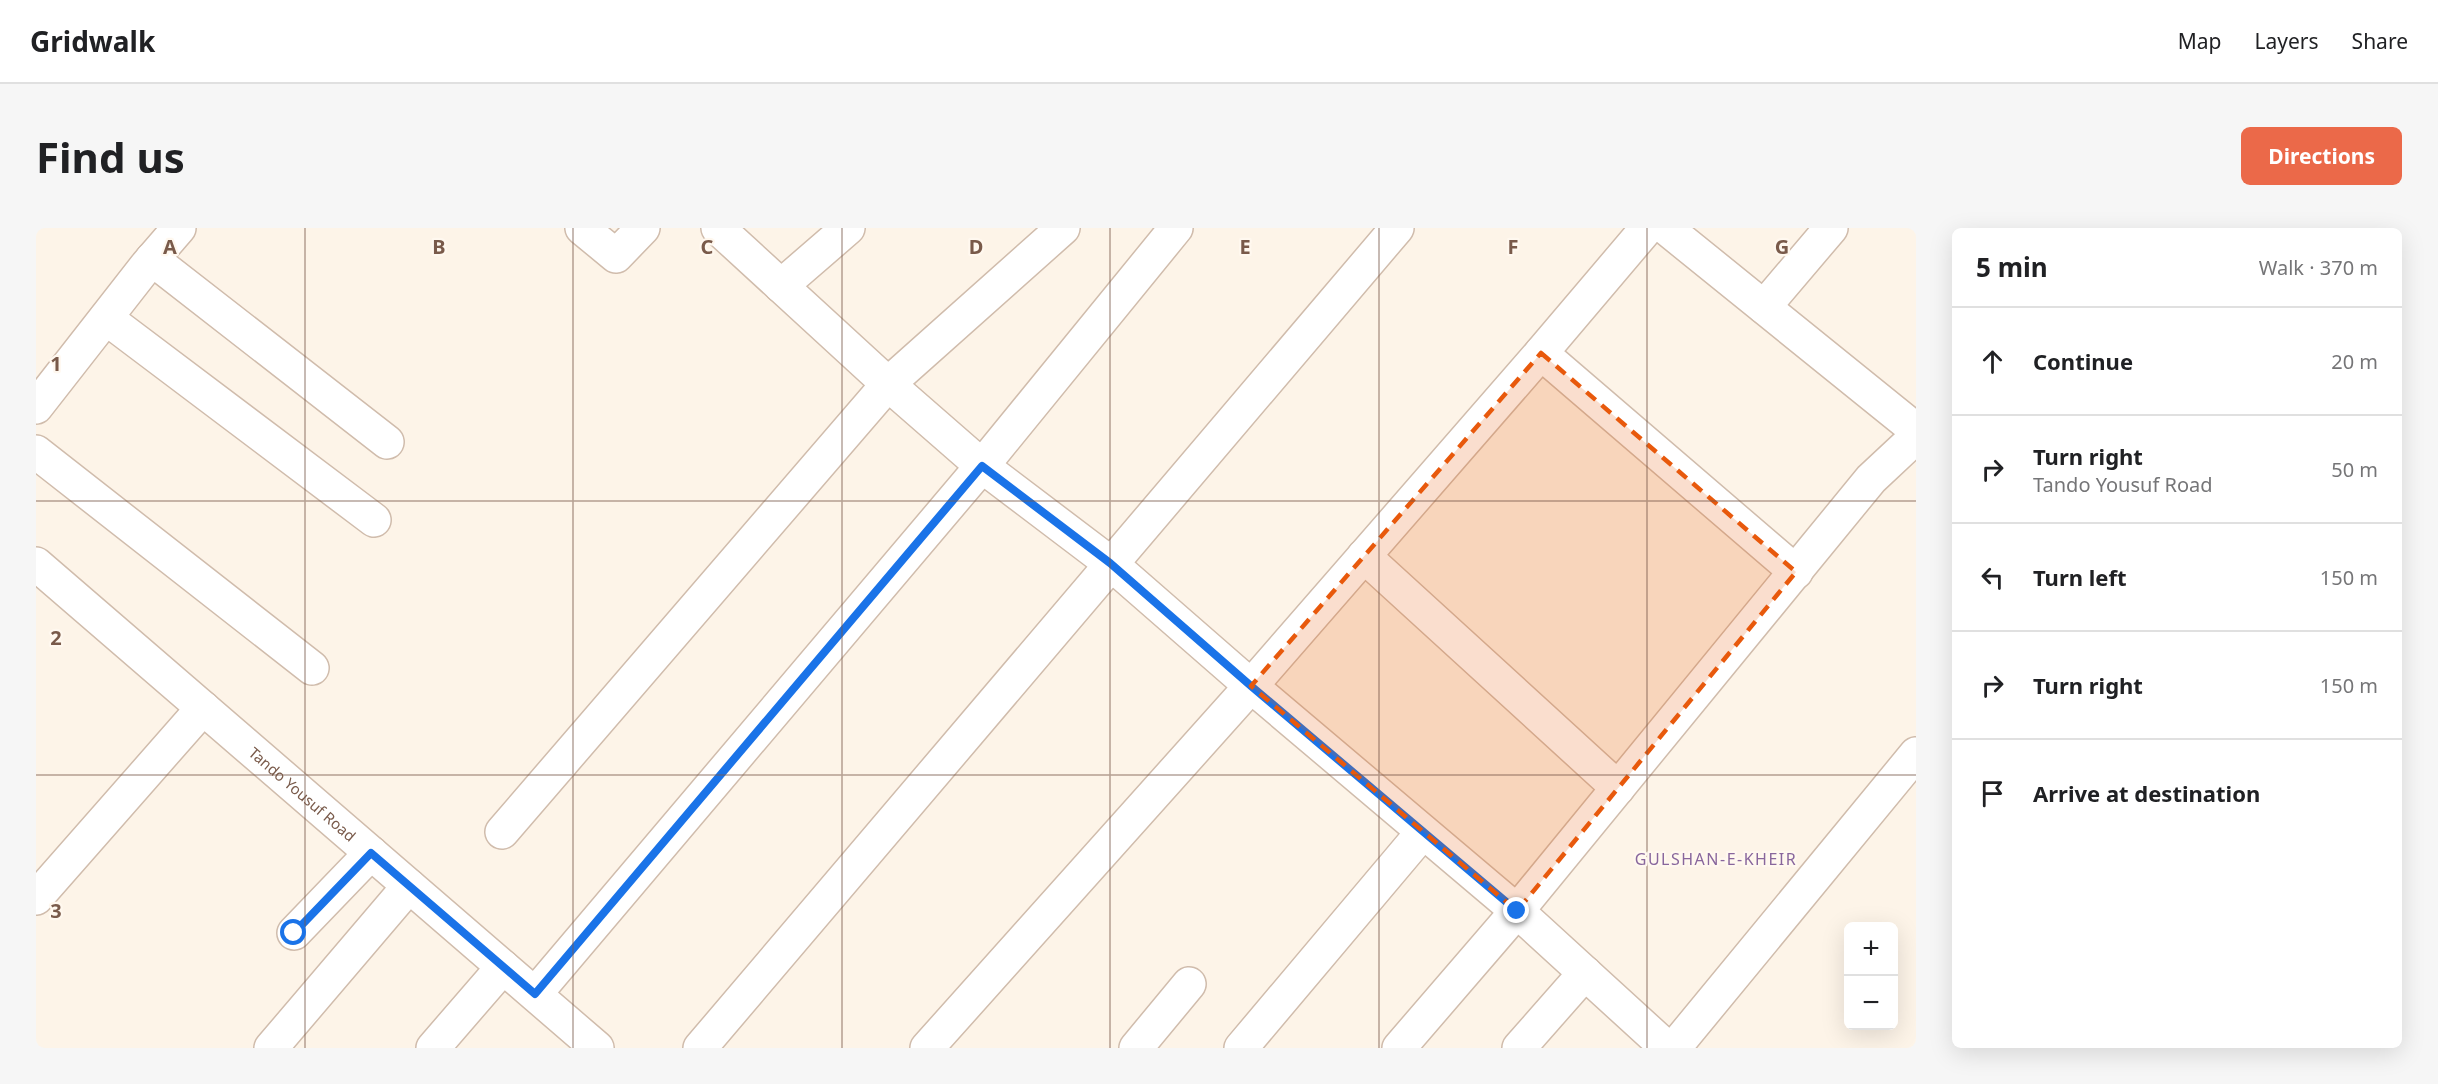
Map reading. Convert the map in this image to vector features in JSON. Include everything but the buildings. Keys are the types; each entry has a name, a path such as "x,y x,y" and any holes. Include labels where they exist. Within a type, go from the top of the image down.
{"street":[{"path":"36,407 179,228"},
{"path":"582,228 616,256 643,228"},
{"path":"718,228 888,384 982,466 1110,563 1251,686 1517,911 1667,1048"},
{"path":"781,286 848,228"},
{"path":"502,832 888,384 1063,228"},
{"path":"535,994 982,466 1176,228"},
{"path":"700,1048 1397,228"},
{"path":"927,1048 1251,686 1647,228"},
{"path":"1666,228 1916,430"},
{"path":"1764,307 1831,228"},
{"path":"152,259 387,442"},
{"path":"106,318 374,520"},
{"path":"1541,353 1797,572"},
{"path":"1399,1048 1517,911 1797,572 1870,479 1916,437"},
{"path":"36,452 312,668"},
{"path":"1364,556 1618,788"},
{"name":"Tando Yousuf Road","path":"36,564 597,1048"},
{"path":"36,898 203,708"},
{"path":"1674,1048 1916,754"},
{"path":"1241,1048 1423,832"},
{"path":"294,933 371,853"},
{"path":"271,1048 409,886"},
{"path":"433,1048 503,967"},
{"path":"1519,1048 1585,973"},
{"path":"1136,1048 1190,984"}],"highlighted area":[{"path":"1541,353 1796,572 1517,911 1251,686"}],"district":[{"name":"GULSHAN-E-KHEIR","path":"1716,859"}],"route":[{"path":"294,933 371,853 535,994 982,466 1110,563 1251,686 1517,911"}]}
